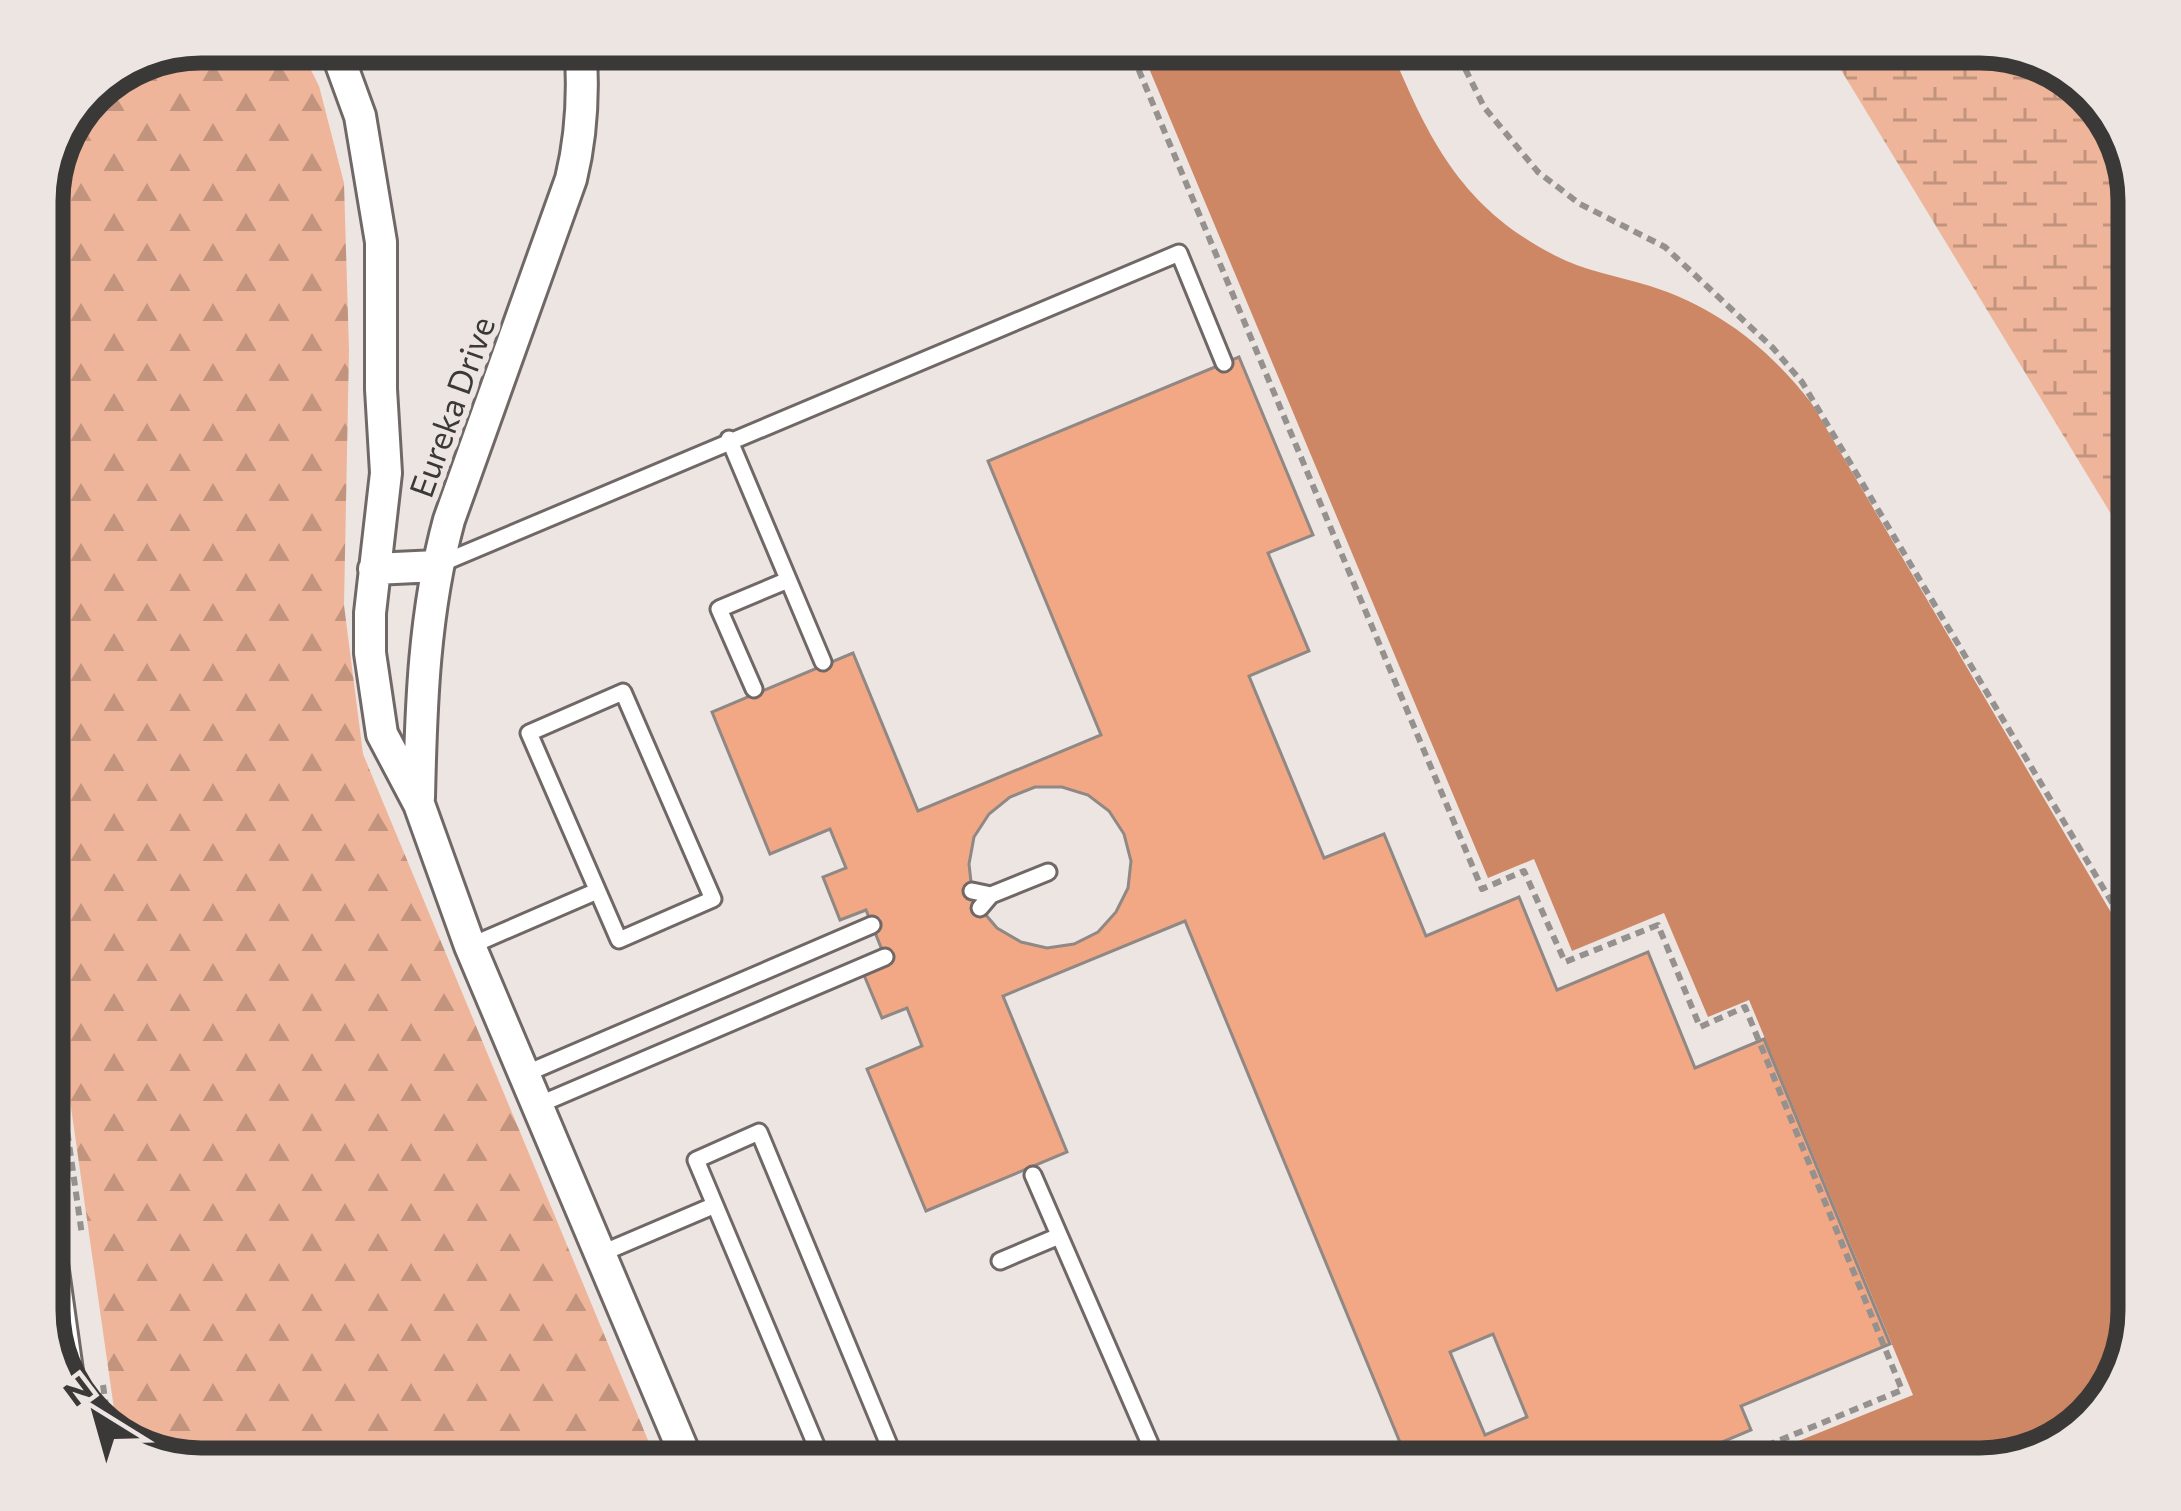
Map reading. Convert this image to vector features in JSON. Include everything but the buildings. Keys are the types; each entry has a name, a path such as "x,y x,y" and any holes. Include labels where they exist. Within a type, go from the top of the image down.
{"main road":[{"path":"64,1251 81,1377"}],"street":[{"name":"Eureka Drive","path":"341,63 360,116 381,242 386,473 370,633 374,701 382,734 418,804 470,946 682,1448"},
{"name":"Eureka Drive","path":"418,804 421,681 436,566 571,179 582,107 581,63"},
{"path":"374,568 436,566"}],"lane":[{"path":"436,566 1179,253 1224,363"},
{"path":"729,439 823,662"},
{"path":"754,689 719,609 788,580"},
{"path":"623,692 713,899 619,940 598,891 529,734 623,692"},
{"path":"972,891 985,901 1048,872"},
{"path":"470,946 598,891"},
{"path":"525,1074 872,925"},
{"path":"538,1105 885,957"},
{"path":"817,1448 696,1160 759,1132 890,1448"},
{"path":"1033,1174 1152,1448"},
{"path":"600,1254 715,1204"},
{"path":"1000,1262 1059,1236"}],"path":[{"path":"1136,63 1482,890 1524,871 1564,962 1658,926 1700,1027 1745,1007 1902,1390 1762,1448"},
{"path":"1463,63 1484,107 1538,172 1580,204 1665,247 1773,348 1814,397 2118,912"}],"green space":[{"path":"308,63 319,86 344,183 349,350 344,605 363,754 651,1448 183,1447 140,1434 115,1418 63,1051 63,192 77,140 110,97 132,82 174,66"},
{"path":"1837,63 1980,63 2024,70 2056,86 2099,132 2113,166 2118,202 2118,525"}],"shaded area":[{"path":"1147,63 1397,63 1450,165 1493,214 1565,261 1650,286 1720,318 1760,348 1812,404 2118,924 2117,1328 2107,1363 2077,1407 2049,1429 1998,1447 1781,1448 1913,1395 1749,1000 1708,1017 1664,913 1572,951 1534,859 1488,878"}]}
